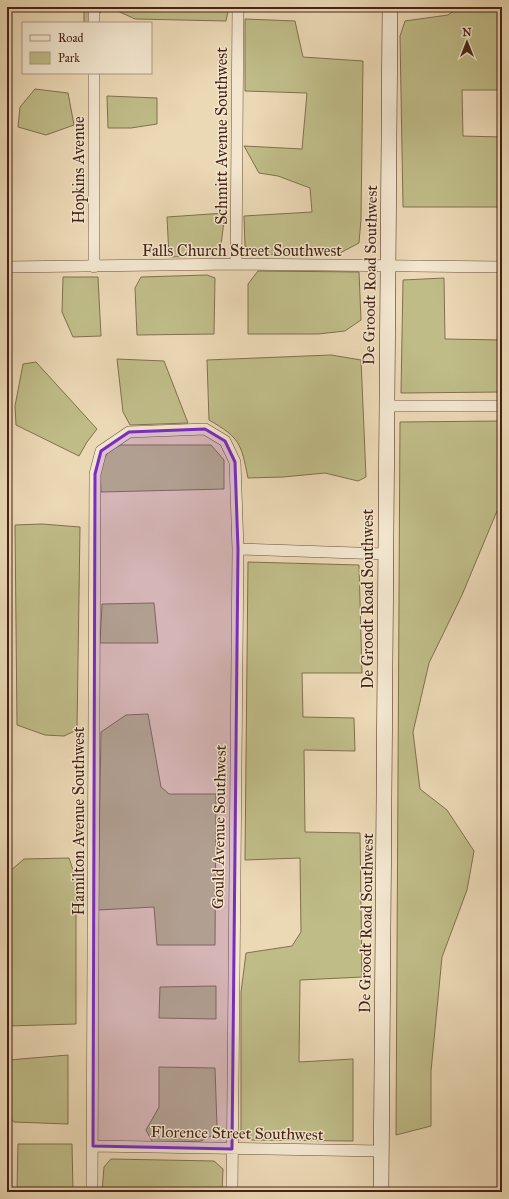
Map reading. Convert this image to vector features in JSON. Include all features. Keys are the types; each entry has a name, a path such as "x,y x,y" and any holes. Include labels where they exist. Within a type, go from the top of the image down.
{"street":[{"path":"94,7 94,22"},
{"name":"Schmitt Avenue Southwest","path":"236,264 238,7"},
{"name":"De Groodt Road Southwest","path":"381,1192 385,857 386,406 389,267 390,7"},
{"name":"Hopkins Avenue","path":"94,74 94,267"},
{"name":"Falls Church Street Southwest","path":"7,267 236,264 389,267 502,267"},
{"path":"386,406 502,406"},
{"name":"Gould Avenue Southwest","path":"101,451 129,432 206,429 225,441 235,462 238,549 232,1192"},
{"name":"Hamilton Avenue Southwest","path":"92,1192 95,482 101,451"},
{"path":"238,549 386,554"},
{"name":"Florence Street Southwest","path":"93,1146 381,1151"}],"highlighted area":[{"path":"205,429 225,441 235,462 238,549 232,1149 93,1146 95,474 101,451 129,432"}],"green space":[{"path":"84,7 105,7 93,22 84,22"},
{"path":"109,7 229,7 226,21 135,19"},
{"path":"459,7 502,7 502,90 462,90 463,136 502,137 502,207 403,207 400,36 405,21 448,15"},
{"path":"245,19 295,21 303,57 363,61 361,219 359,243 340,253 261,255 245,246 244,216 312,212 310,188 278,176 259,173 244,146 302,149 307,93 245,91"},
{"path":"35,89 68,93 74,125 46,135 18,127 20,107"},
{"path":"107,96 157,98 157,124 131,128 108,128"},
{"path":"225,213 221,245 209,256 169,257 167,217"},
{"path":"258,271 359,272 361,320 345,331 318,334 248,334 248,284"},
{"path":"207,275 215,278 214,334 137,335 135,288 141,277"},
{"path":"63,277 98,277 101,336 73,337 62,312"},
{"path":"444,278 445,339 502,340 502,392 401,393 403,280"},
{"path":"331,355 361,360 366,477 358,481 325,473 283,477 248,478 241,449 238,443 227,432 209,420 207,360"},
{"path":"117,359 164,361 188,423 130,425 123,412"},
{"path":"36,362 97,429 79,456 16,425 15,406 23,364"},
{"path":"502,421 502,507 497,511 462,595 429,663 413,732 420,789 447,810 474,851 467,890 442,957 431,1071 431,1126 396,1135 400,422"},
{"path":"121,445 211,445 224,460 224,489 101,492 100,467 109,450"},
{"path":"42,524 80,527 77,730 64,736 45,735 17,725 15,525"},
{"path":"248,562 359,565 362,673 302,673 303,717 354,718 355,751 304,750 305,832 360,833 362,977 300,980 299,1062 353,1059 353,1141 252,1140 241,1132 241,992 246,953 292,946 301,932 300,858 245,860"},
{"path":"154,603 158,643 100,643 102,604"},
{"path":"148,714 161,787 169,794 216,794 215,945 157,945 154,907 98,910 101,732 126,715"},
{"path":"69,858 76,879 76,1024 8,1026 10,871 24,859"},
{"path":"216,986 216,1019 159,1018 160,987"},
{"path":"68,1055 68,1124 14,1122 7,1114 7,1062 9,1060"},
{"path":"159,1067 215,1068 217,1126 213,1135 201,1141 153,1143 146,1130 159,1107"},
{"path":"18,1144 72,1144 73,1192 17,1192"},
{"path":"111,1159 214,1161 223,1169 222,1192 102,1192 104,1167"}]}
